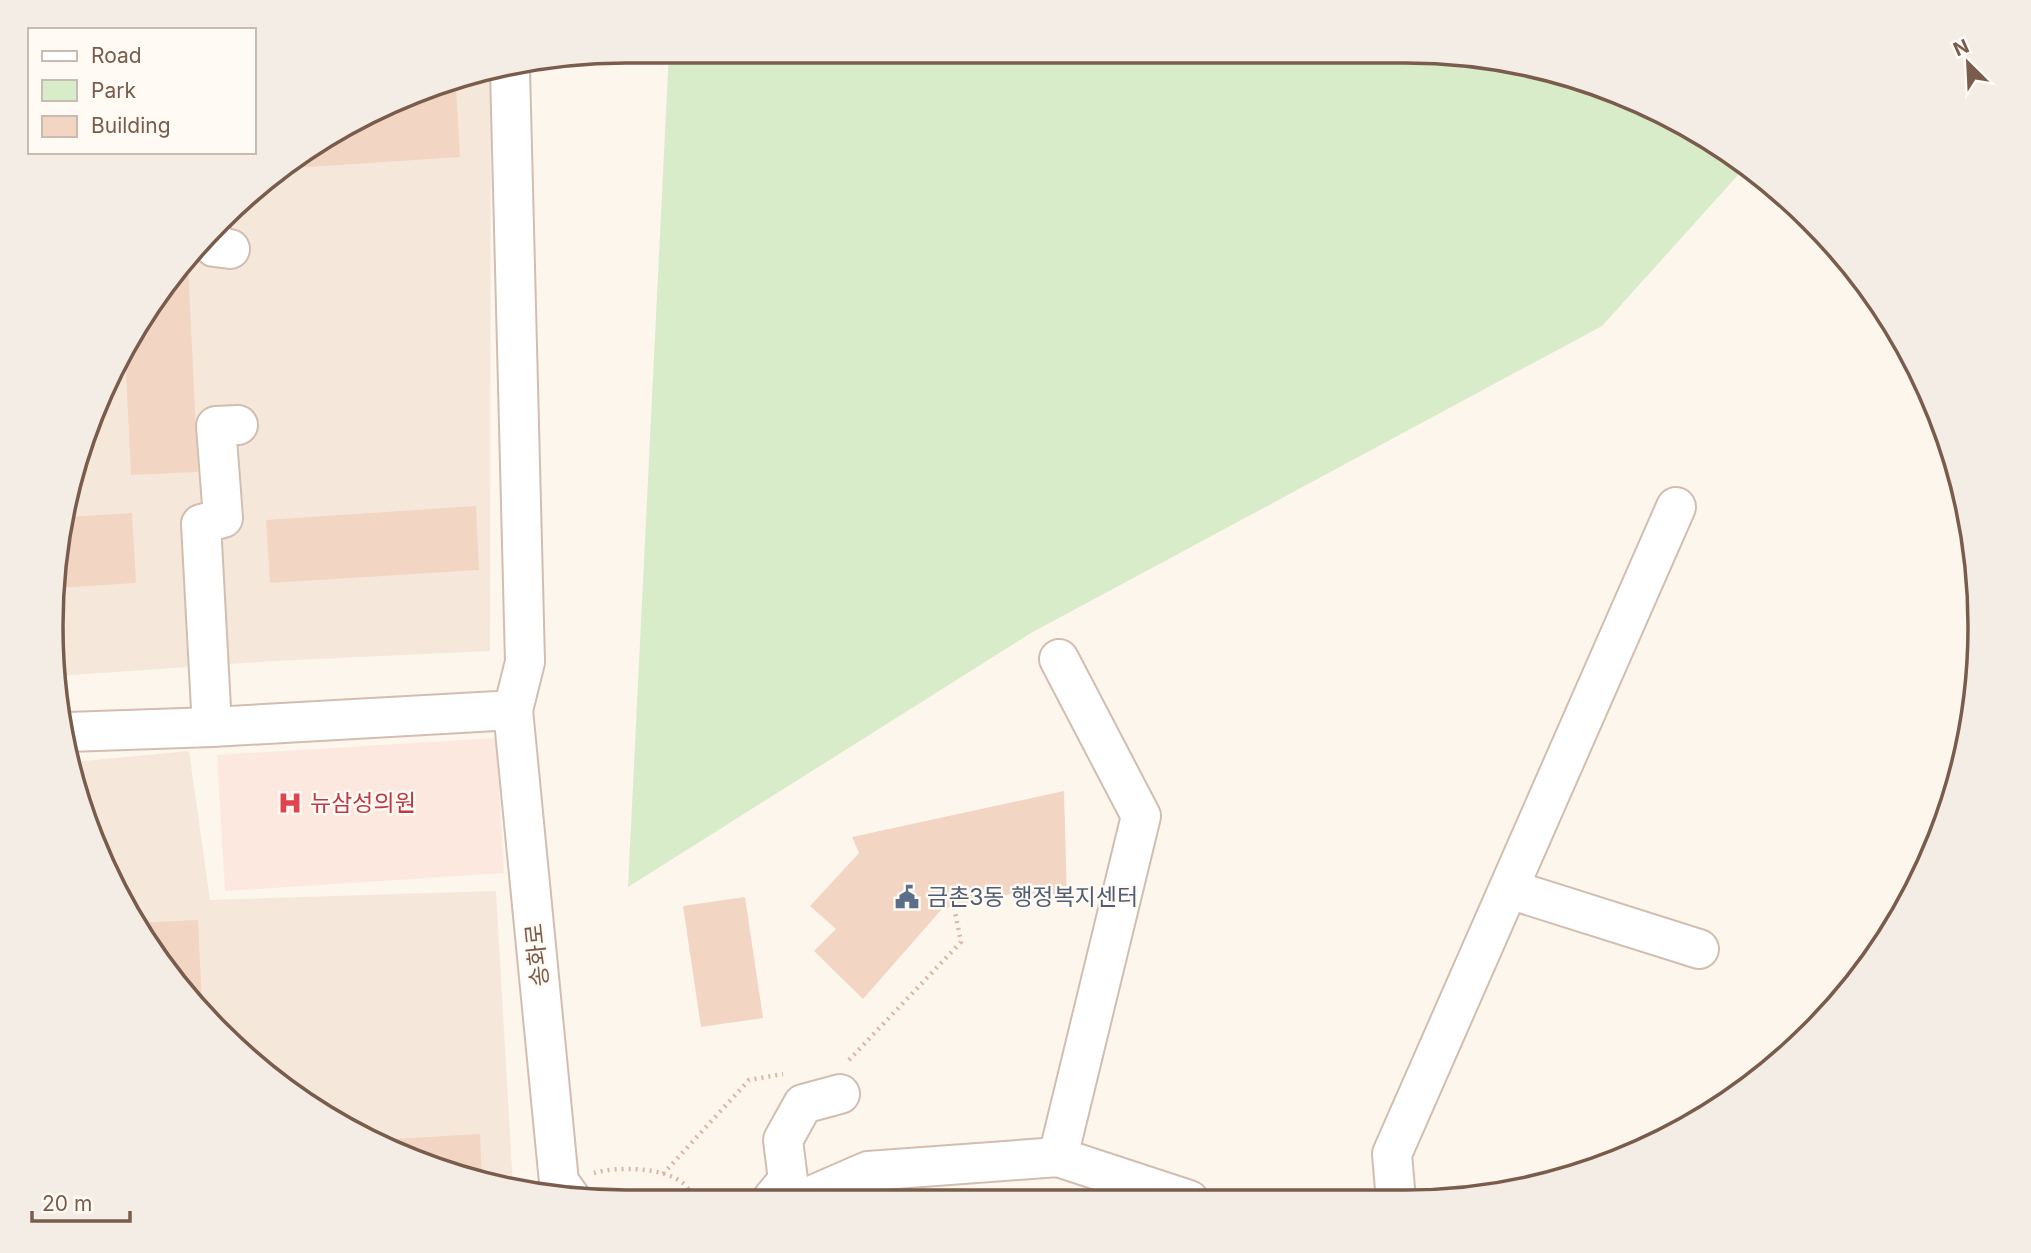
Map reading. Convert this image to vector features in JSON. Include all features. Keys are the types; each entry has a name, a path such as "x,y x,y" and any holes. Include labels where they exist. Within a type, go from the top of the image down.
{"street":[{"name":"송화로","path":"510,76 524,662 513,710 562,1186"},
{"path":"212,727 201,524 223,518 216,426 238,425"},
{"path":"1395,1190 1392,1154 1676,507"},
{"path":"1058,1157 1141,816 1059,659"},
{"path":"73,732 513,710"},
{"path":"1508,889 1699,949"},
{"path":"780,1190 788,1180 783,1140 803,1104 843,1078"},
{"path":"824,1190 868,1171 1058,1157 1159,1190"}],"path":[{"path":"843,1078 961,942 954,907"},
{"path":"663,1174 749,1080 790,1073"},
{"path":"572,1187 603,1170 643,1169 663,1174 684,1184 688,1190"}],"shaded area":[{"path":"491,80 490,651 274,661 65,676 63,626 68,553 82,481 93,445 121,377 158,313 203,255 255,203 313,158 377,121 445,93"},
{"path":"496,738 504,873 225,891 217,755"},
{"path":"189,751 210,900 496,891 512,1178 445,1160 377,1132 345,1115 283,1074 228,1025 179,970 138,908 106,842 80,761"}],"green space":[{"path":"668,63 1441,64 1514,74 1586,93 1654,121 1686,138 1740,173 1602,326 1031,633 628,887"}],"building":[{"path":"456,90 460,157 299,168 377,121"},
{"path":"188,272 198,472 131,475 126,368 158,313"},
{"path":"476,506 479,570 270,583 266,520"},
{"path":"132,513 136,583 64,588 74,517"},
{"name":"금촌3동 행정복지센터","path":"1064,791 1067,901 1015,893 942,909 863,999 814,951 836,929 810,906 859,853 852,837"},
{"path":"745,897 763,1018 701,1027 683,906"},
{"path":"198,920 202,996 179,970 147,922"},
{"path":"480,1134 482,1171 445,1160 393,1139"}],"place":[{"name":"뉴삼성의원","path":"290,803"},
{"name":"금촌3동 행정복지센터","path":"907,897"}]}
